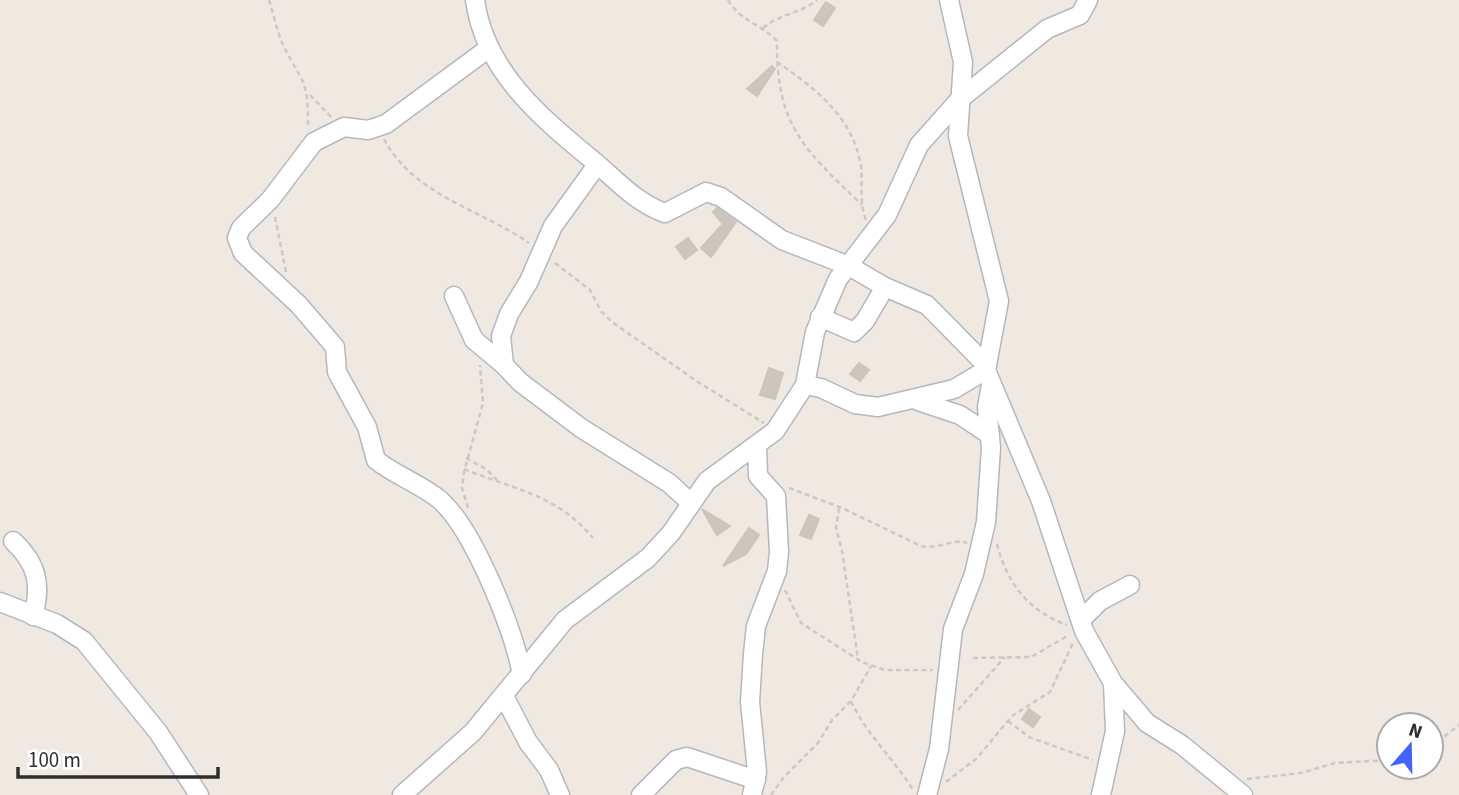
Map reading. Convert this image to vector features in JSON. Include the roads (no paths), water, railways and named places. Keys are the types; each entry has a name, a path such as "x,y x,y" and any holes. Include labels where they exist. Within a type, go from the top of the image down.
{"street":[{"path":"475,0 489,48 516,90 540,116 643,204 664,213 706,192 721,197 782,240 849,266 885,287 926,305 988,374 1041,501 1083,626 1113,683 1147,723 1182,745 1243,795"},
{"path":"924,794 943,723 954,629 981,551 990,495 988,374 999,301 958,136 963,62 949,0"},
{"path":"412,793 473,732 565,620 648,558 671,533 707,481 775,431 805,385 820,317 838,279 887,215 919,145 960,99 1047,29 1080,15 1088,0"},
{"path":"489,48 386,124 368,130 345,127 314,142 302,154 270,200 241,228 237,238 243,253 284,290 335,347 337,372 367,427 376,460 440,500 461,523 517,646 522,674"},
{"path":"504,365 501,336 540,253 565,208 597,165"},
{"path":"820,317 854,332 859,329 885,287"},
{"path":"454,296 472,338 520,382 581,428 660,477 691,503"},
{"path":"805,385 821,388 865,407 930,397 988,374"},
{"path":"911,398 960,415 990,435"},
{"path":"641,795 670,765 687,757 754,787 750,702 753,654 756,626 777,570 778,510 776,496 758,476 757,446"},
{"path":"13,541 24,551 37,575 38,594 33,616"},
{"path":"1083,626 1100,601 1130,585"},
{"path":"0,602 57,624 84,641 158,732 199,795"},
{"path":"1101,795 1115,731 1113,683"},
{"path":"504,696 528,742 549,770 560,795"}]}
